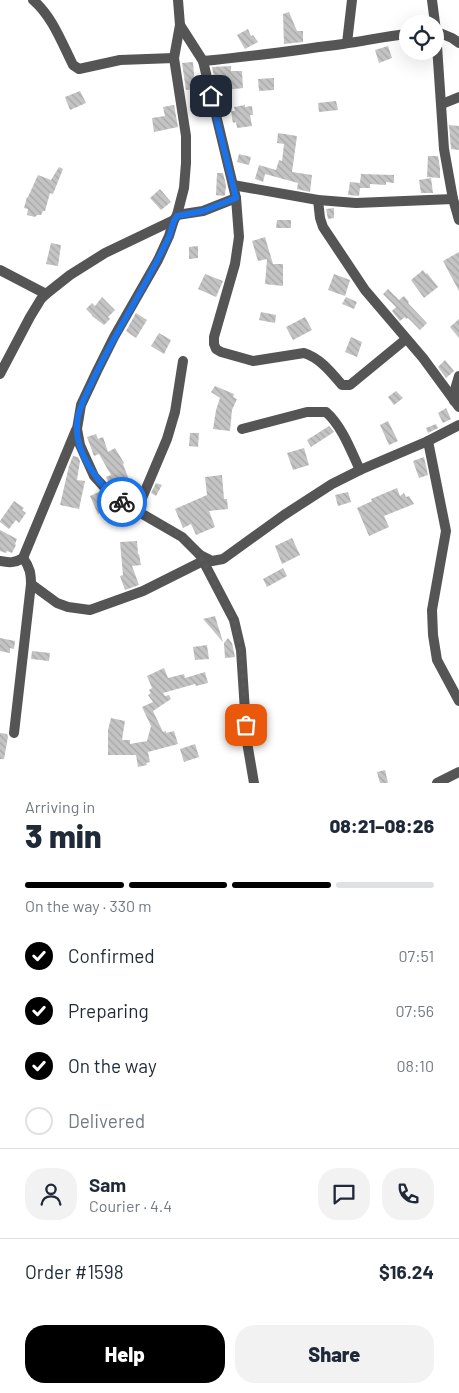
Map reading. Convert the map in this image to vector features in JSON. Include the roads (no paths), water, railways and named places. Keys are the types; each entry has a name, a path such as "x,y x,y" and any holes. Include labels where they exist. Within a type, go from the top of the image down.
{"street":[{"path":"33,0 51,21 73,65 79,69 120,60 174,58"},
{"path":"0,560 9,563 17,562 23,558 77,429 81,405 114,337 158,260 175,218 184,188 186,163 186,145 174,58 180,25 178,0"},
{"path":"347,43 352,0"},
{"path":"432,0 434,15"},
{"path":"180,25 203,61 236,198 239,237 235,264 214,337 216,349 253,361 304,353 312,355 342,385 350,384 406,339"},
{"path":"444,34 459,43"},
{"path":"203,61 256,56 399,35"},
{"path":"438,60 444,149 453,199 459,220"},
{"path":"442,104 459,97"},
{"path":"233,185 318,200 356,203 453,199"},
{"path":"0,374 30,317 42,299 70,275 105,253 175,218 203,211 236,198"},
{"path":"318,200 323,227 365,290 423,358 456,404"},
{"path":"0,270 46,294"},
{"path":"137,510 167,439 175,412 183,361"},
{"path":"456,404 454,393 459,376"},
{"path":"242,428 307,412 326,412 332,417 349,446 360,470"},
{"path":"31,584 57,603 68,607 90,610 143,591 202,558 212,561 223,559 284,515 332,484 459,425"},
{"path":"77,429 80,445 94,476 114,496 182,537 202,558 234,620 241,650 247,742 254,783"},
{"path":"428,441 446,531 432,610 433,635 437,660 459,701"},
{"path":"14,733 31,584 31,572 23,558"},
{"path":"437,783 459,772"}]}
